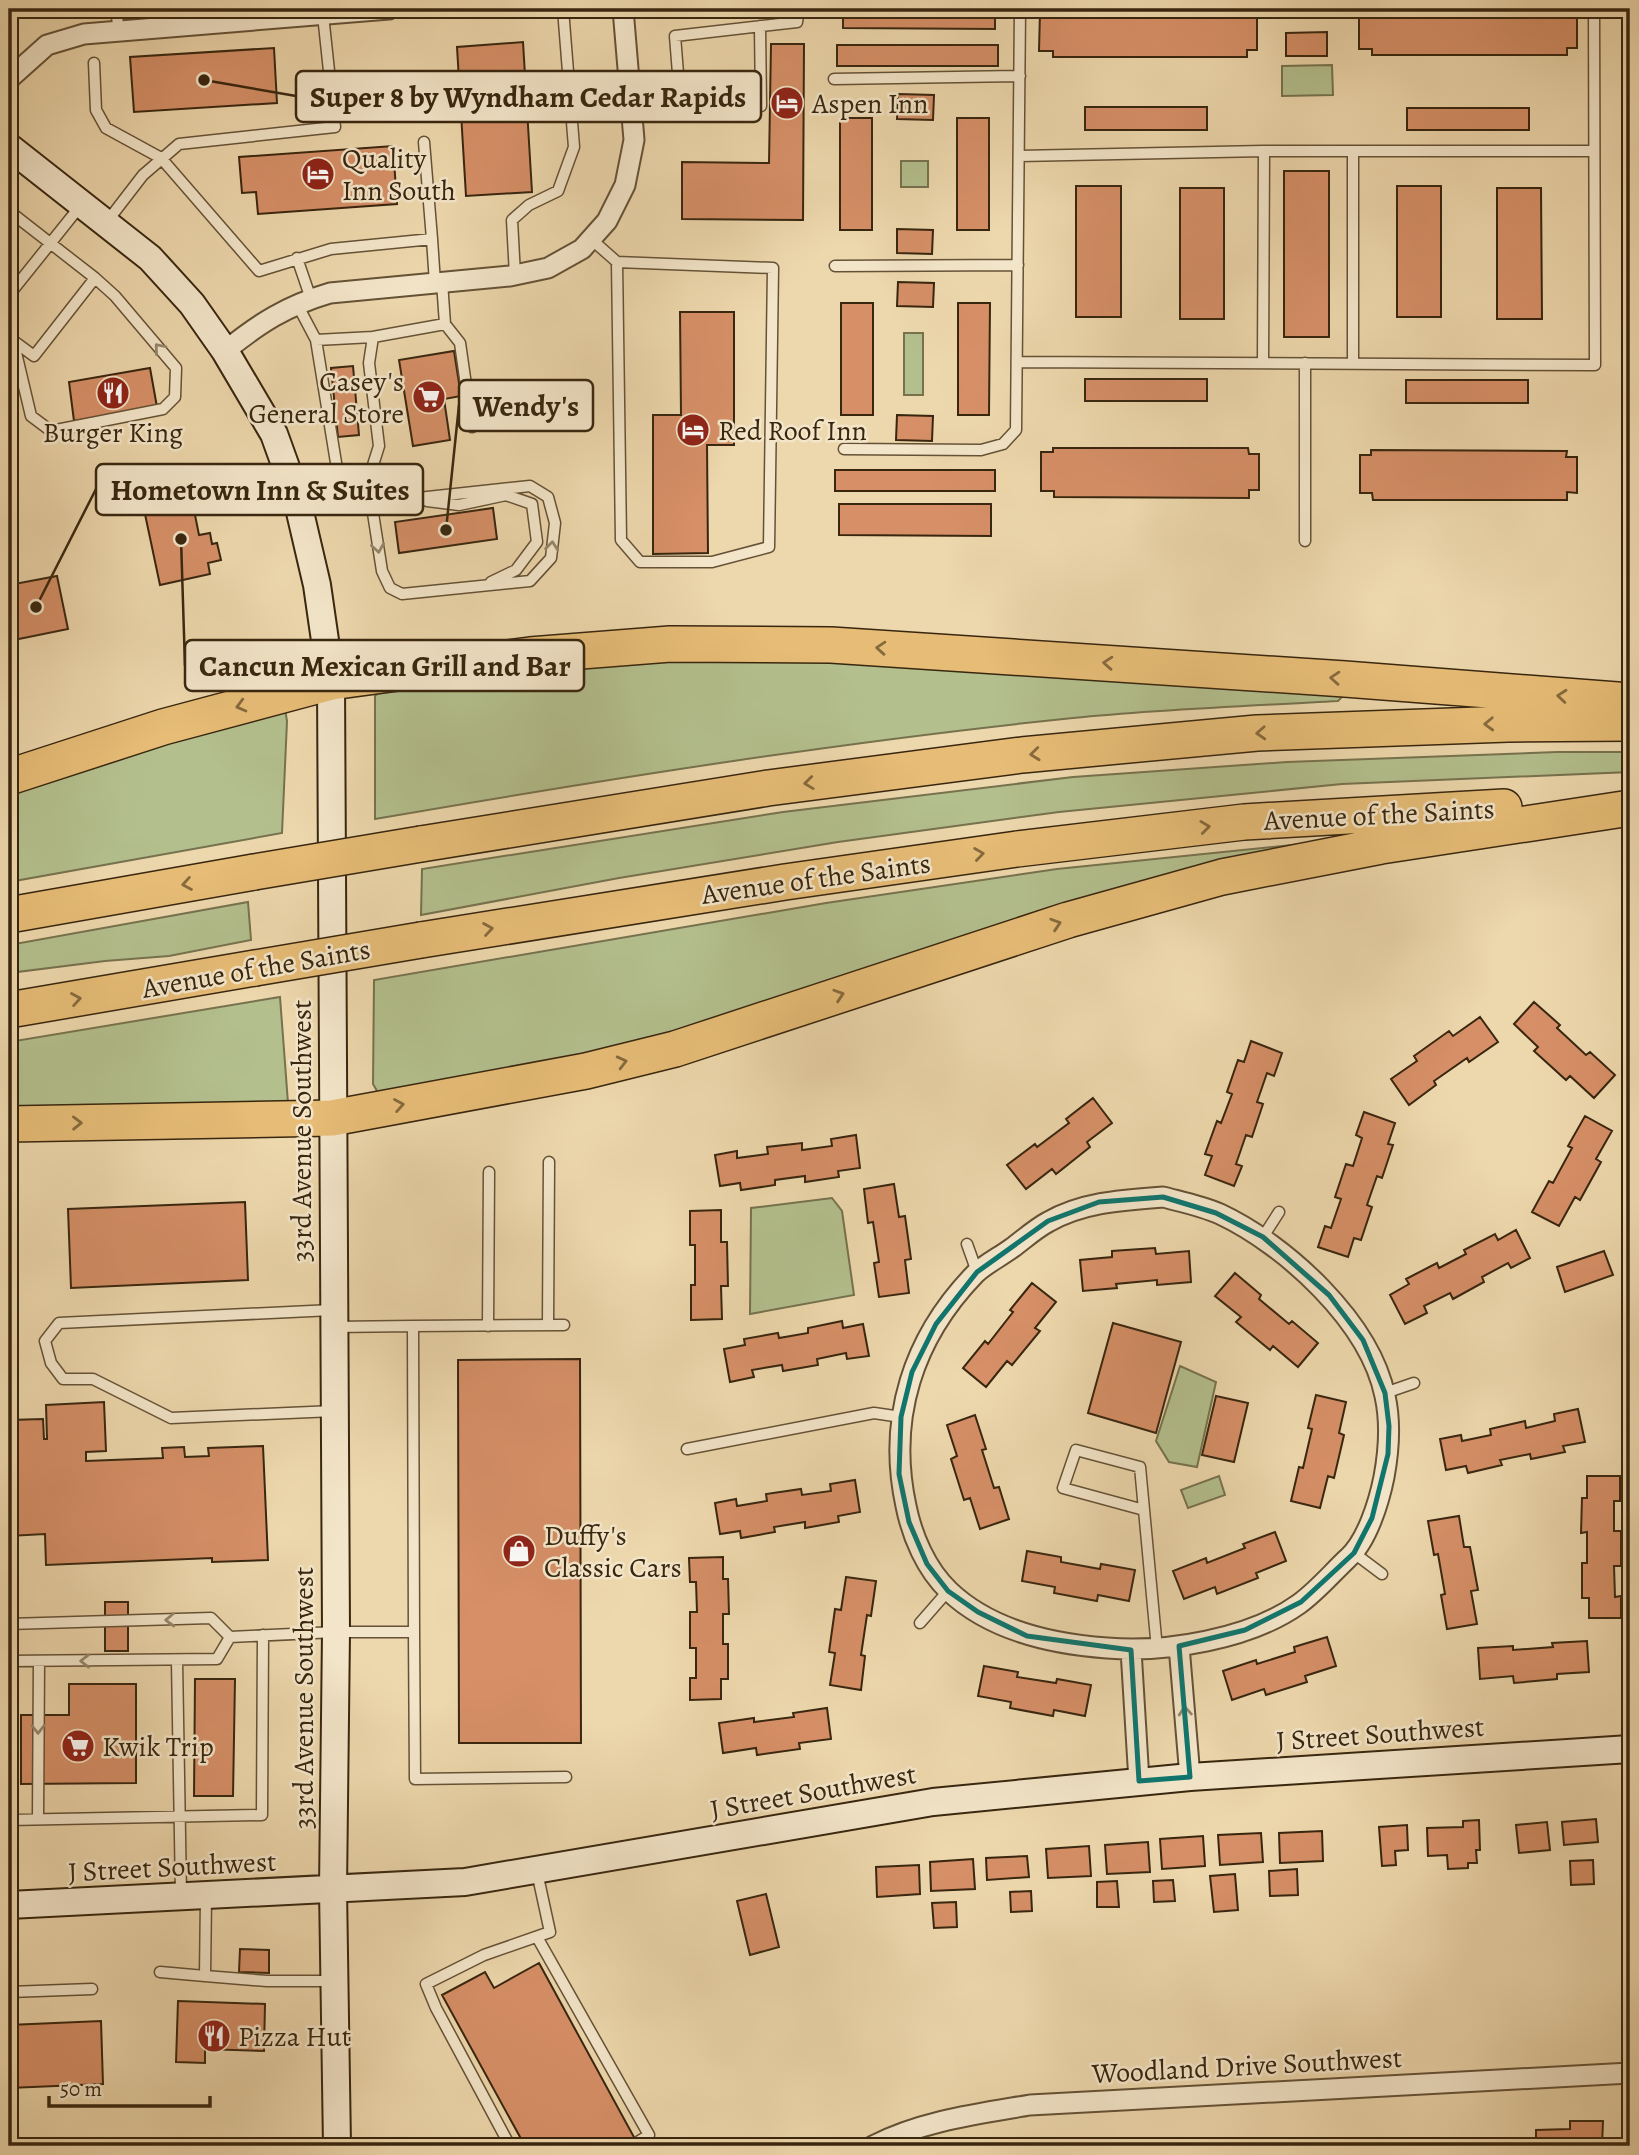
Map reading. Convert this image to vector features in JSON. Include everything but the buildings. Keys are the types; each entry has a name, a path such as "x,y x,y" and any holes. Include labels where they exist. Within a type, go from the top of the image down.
{"highway":[{"path":"9,777 163,727 331,682 530,656 670,644 831,645 1345,678 1630,701"},
{"path":"9,915 768,788 1036,754 1257,733 1508,724 1630,723"},
{"name":"Avenue of the Saints","path":"9,1010 421,940 813,878 1017,849 1231,824 1483,808 1630,802"},
{"path":"9,1124 332,1118 586,1071 675,1049 1068,920 1222,877 1381,846 1630,808"}],"street":[{"path":"9,79 47,45 84,34 261,15 323,15 389,9"},
{"path":"225,351 259,324 304,301 330,293 515,275 548,268 582,249 607,221 625,184 634,140 623,9"},
{"name":"33rd Avenue Southwest","path":"9,148 150,258 192,304 225,351 274,434 296,495 317,585 331,682 336,1632 334,2145"},
{"path":"1163,1197 1216,1213 1263,1237 1329,1295 1363,1340 1385,1393 1389,1426 1382,1489 1372,1518 1354,1553 1301,1602 1275,1619 1245,1630 1180,1646 1131,1650 1080,1646 1027,1636 978,1612 948,1591 927,1564 909,1522 899,1474 901,1417 912,1372 936,1324 977,1272 1048,1222 1099,1202 1163,1197"},
{"path":"1180,1646 1190,1777"},
{"path":"1131,1650 1139,1781"},
{"name":"J Street Southwest","path":"9,1905 465,1882 933,1802 1190,1777 1630,1749"},
{"name":"Woodland Drive Southwest","path":"873,2146 890,2137 956,2117 1030,2105 1630,2073"}],"lane":[{"path":"9,12 16,9"},
{"path":"116,9 119,32"},
{"path":"515,275 512,220 529,205 558,191 574,147 564,9"},
{"path":"681,111 675,36 797,22 799,9"},
{"path":"844,449 981,450 1003,444 1016,430 1020,9"},
{"path":"1018,362 1595,365 1594,9"},
{"path":"106,223 143,176 178,144 335,127 323,15"},
{"path":"632,117 761,106 761,26"},
{"path":"94,63 96,110 106,128 162,158 259,271 331,249 432,239"},
{"path":"834,79 1020,76"},
{"path":"424,142 432,239 445,324 460,343 472,427"},
{"path":"1019,156 1264,151 1594,151"},
{"path":"1263,363 1264,151"},
{"path":"1353,151 1353,362"},
{"path":"9,295 82,204"},
{"path":"9,211 115,296 176,368 175,397 163,409 51,431 30,416 11,338"},
{"path":"591,239 617,262 773,268 769,547 712,562 640,562 621,540 617,262"},
{"path":"297,258 304,301 316,340 340,486"},
{"path":"835,266 1018,265"},
{"path":"11,338 34,356 95,278"},
{"path":"316,340 373,337 445,324"},
{"path":"373,337 369,363 379,446 368,481 382,571 390,588 402,594 530,581 551,558 555,523 548,497 530,486 409,499"},
{"path":"1305,363 1305,541"},
{"path":"296,495 368,481 409,499 459,505 506,495 532,504 537,542 516,570 484,586"},
{"path":"9,555 9,565"},
{"path":"548,1325 549,1162"},
{"path":"488,1326 489,1172"},
{"path":"1263,1237 1279,1212"},
{"path":"967,1244 977,1272"},
{"path":"334,1411 171,1418 93,1379 63,1379 51,1363 45,1341 59,1323 333,1319 413,1326 564,1325"},
{"path":"413,1326 415,1779 566,1777"},
{"path":"1385,1393 1414,1383"},
{"path":"687,1449 874,1413 901,1417"},
{"path":"1144,1510 1063,1488 1076,1450 1140,1467 1157,1648"},
{"path":"1354,1553 1382,1574"},
{"path":"920,1623 948,1591"},
{"path":"9,1624 211,1618 230,1637 336,1632 414,1632"},
{"path":"9,1820 262,1815 264,1636"},
{"path":"9,1661 217,1659 230,1637"},
{"path":"38,1661 38,1819"},
{"path":"177,1661 180,1815 205,1976"},
{"path":"510,2146 436,2008 426,1984 484,1955 550,1932 537,1871"},
{"path":"537,1937 649,2135 631,2146"},
{"path":"160,1972 267,1981 334,1981"},
{"path":"9,1992 92,1989"}],"highlighted area":[{"path":"1163,1197 1216,1213 1263,1237 1329,1295 1363,1340 1385,1393 1389,1426 1388,1454 1372,1518 1354,1553 1301,1602 1245,1630 1179,1646 1190,1777 1139,1781 1131,1650 1027,1636 978,1612 948,1591 927,1564 909,1522 899,1474 901,1417 912,1372 936,1324 977,1272 1048,1221 1099,1202"}],"green space":[{"path":"1332,65 1333,95 1282,96 1282,66"},
{"path":"901,161 928,161 928,187 901,187"},
{"path":"904,333 923,333 923,395 904,395"},
{"path":"686,657 849,657 1341,688 1342,697 1338,701 1106,715 898,738 636,776 375,819 375,696 379,692"},
{"path":"285,709 287,721 282,833 9,882 9,790"},
{"path":"1557,752 1630,752 1630,772 1342,784 1059,812 838,842 619,878 421,915 422,869 783,812 1073,777 1287,762"},
{"path":"1331,841 619,1047 389,1094 377,1091 373,1084 374,980 826,903 1057,869"},
{"path":"248,902 251,940 169,956 9,973 9,945"},
{"path":"280,997 288,1103 9,1112 9,1042"},
{"path":"832,1198 842,1211 854,1295 750,1314 751,1208"},
{"path":"1180,1366 1216,1382 1197,1467 1169,1462 1156,1441"},
{"path":"1219,1476 1225,1495 1188,1508 1181,1490"}],"place":[{"name":"Super 8 by Wyndham Cedar Rapids","path":"204,80"},
{"name":"Aspen Inn","path":"787,103"},
{"name":"Quality Inn South","path":"318,174"},
{"name":"Burger King","path":"113,393"},
{"name":"Casey's General Store","path":"429,397"},
{"name":"Red Roof Inn","path":"693,430"},
{"name":"Wendy's","path":"446,530"},
{"name":"Cancun Mexican Grill and Bar","path":"181,539"},
{"name":"Hometown Inn & Suites","path":"36,607"},
{"name":"Duffy's Classic Cars","path":"519,1551"},
{"name":"Kwik Trip","path":"78,1746"},
{"name":"Pizza Hut","path":"214,2036"}]}
